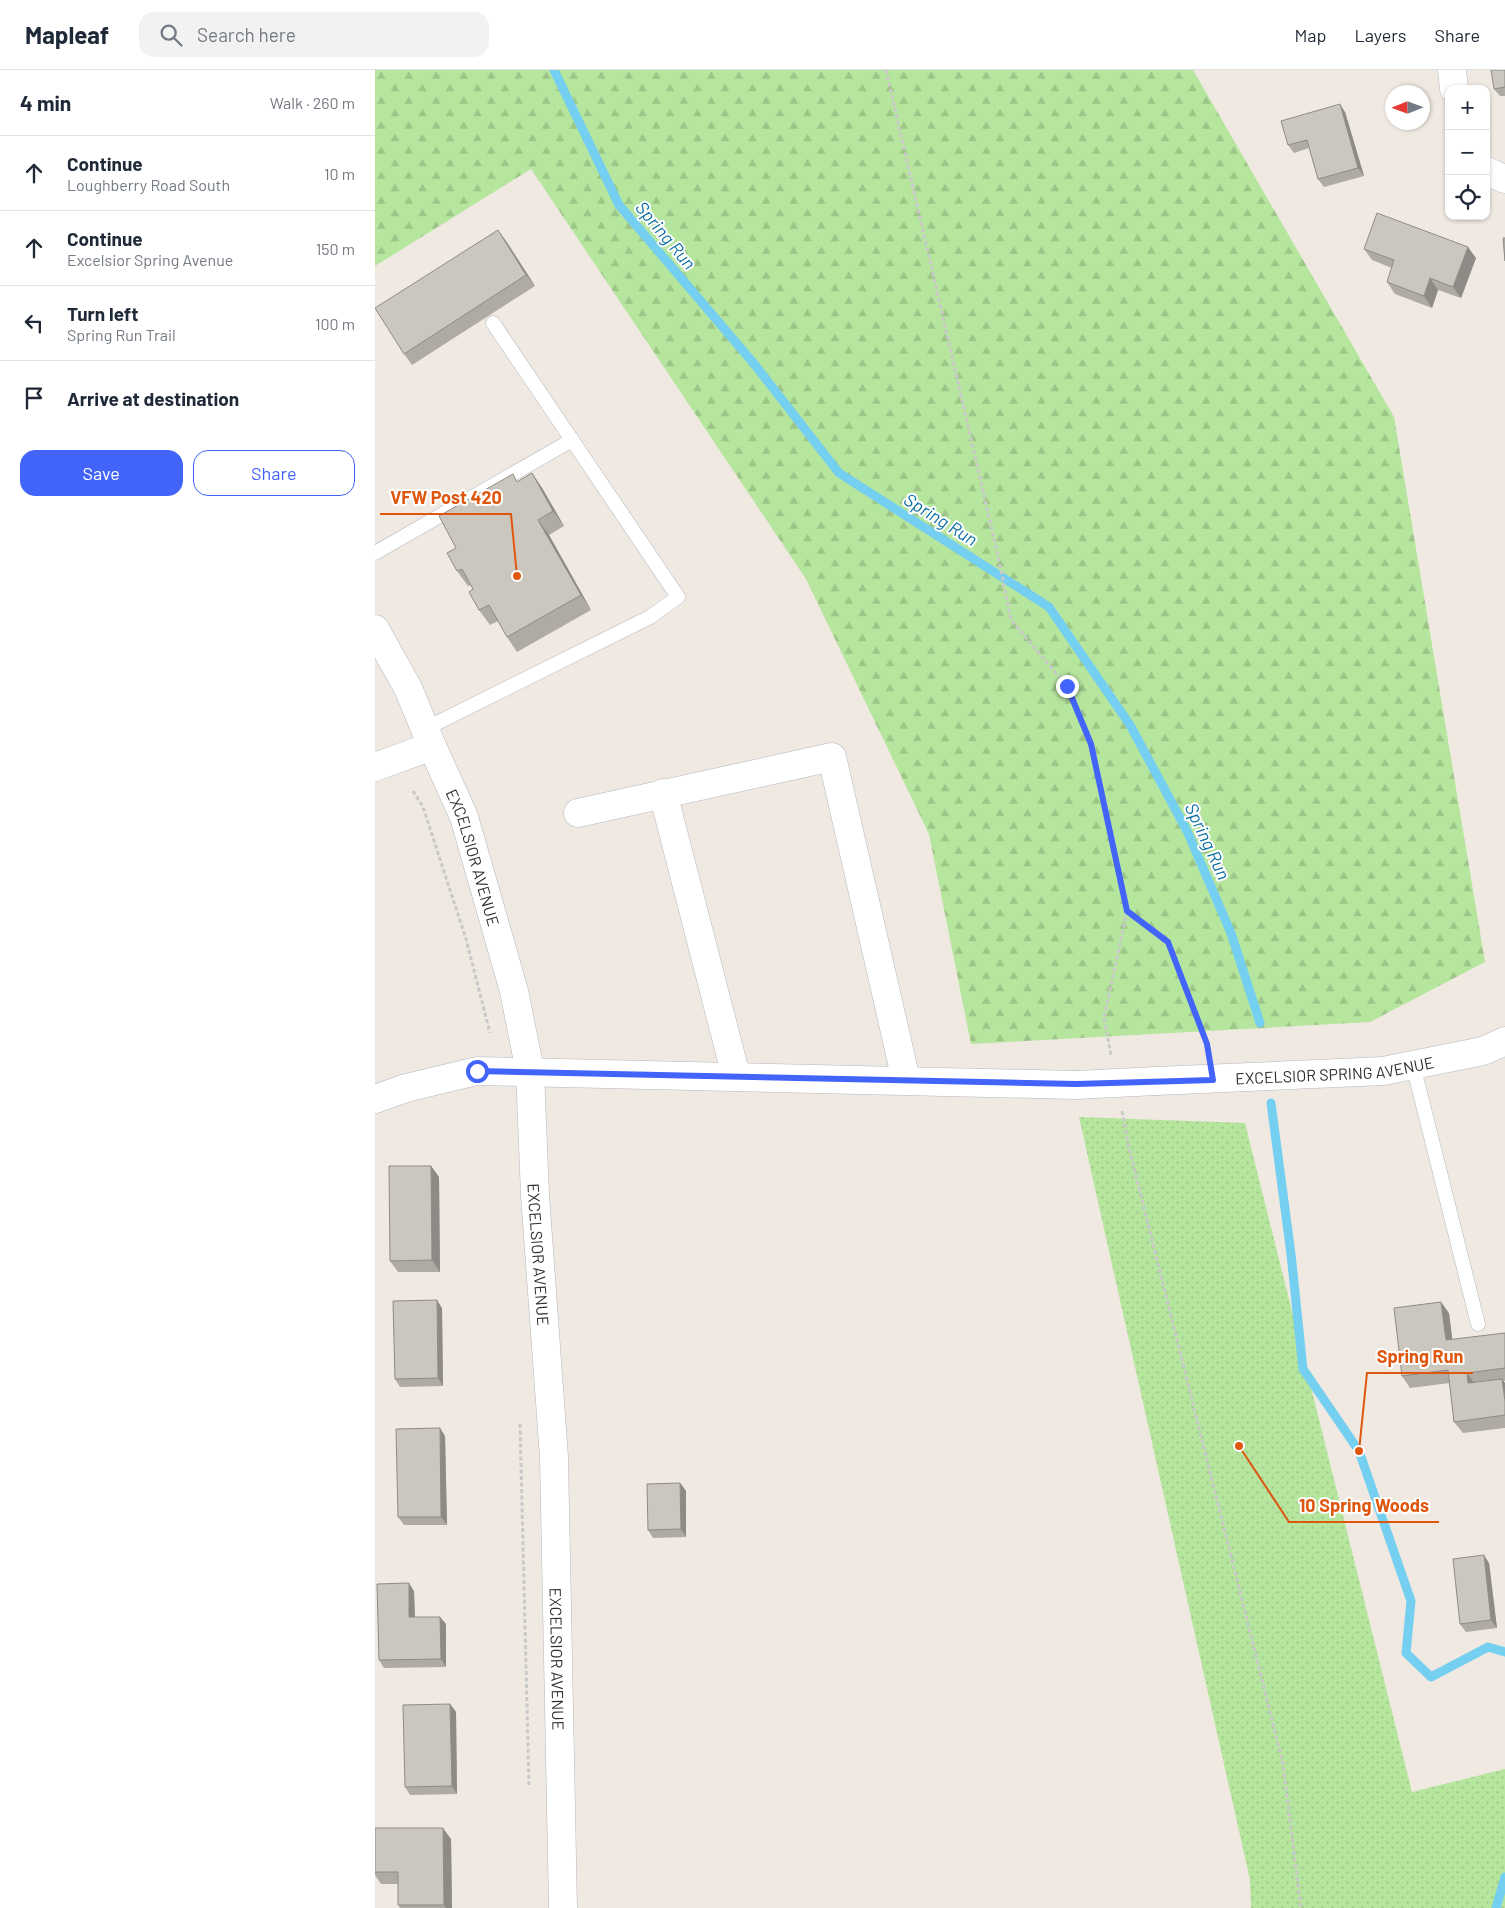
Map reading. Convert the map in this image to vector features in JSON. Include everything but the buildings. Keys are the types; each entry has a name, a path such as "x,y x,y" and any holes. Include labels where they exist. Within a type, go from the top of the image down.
{"street":[{"path":"1452,70 1454,85"},
{"path":"1490,173 1505,179"},
{"name":"EXCELSIOR AVENUE","path":"375,629 408,688 464,817 513,991 530,1071 535,1195 553,1457 563,1908"},
{"path":"375,767 428,737"},
{"path":"578,813 831,757 906,1080"},
{"path":"663,793 736,1076"},
{"name":"EXCELSIOR SPRING AVENUE","path":"375,1099 406,1088 477,1071 1076,1084 1213,1080 1383,1071 1483,1051 1505,1041"}],"lane":[{"path":"428,737 650,617 678,597 493,323"},
{"path":"375,553 571,440"},
{"path":"1413,1065 1478,1324"}],"path":[{"path":"886,70 998,556 1011,620 1067,686 1091,744 1127,911 1104,1018 1113,1064"},
{"path":"413,791 423,807 466,939 491,1036"},
{"path":"1127,911 1168,942 1207,1044 1213,1080"},
{"path":"1120,1101 1129,1148 1283,1764 1301,1908"},
{"path":"520,1419 529,1790"}],"green space":[{"path":"375,70 1193,70 1394,417 1485,962 1370,1022 971,1044 929,834 806,579 531,169 375,266"},
{"path":"1079,1117 1245,1123 1412,1792 1505,1769 1505,1908 1251,1908 1250,1880"}],"waterway":[{"name":"Spring Run","path":"554,70 619,205 755,365 839,473 1049,607 1130,725 1187,831 1231,933 1260,1023"},
{"name":"Spring Run","path":"1271,1103 1291,1254 1303,1369 1359,1451 1411,1601 1406,1653 1431,1677 1488,1647 1505,1652"},
{"name":"Spring Run","path":"1496,1908 1505,1877"}],"place":[{"name":"VFW Post 420","path":"517,576"},
{"name":"10 Spring Woods","path":"1239,1446"},
{"name":"Spring Run","path":"1359,1451"}],"route":[{"path":"477,1071 1076,1084 1213,1080 1207,1044 1168,942 1127,911 1091,744 1067,686"}]}
